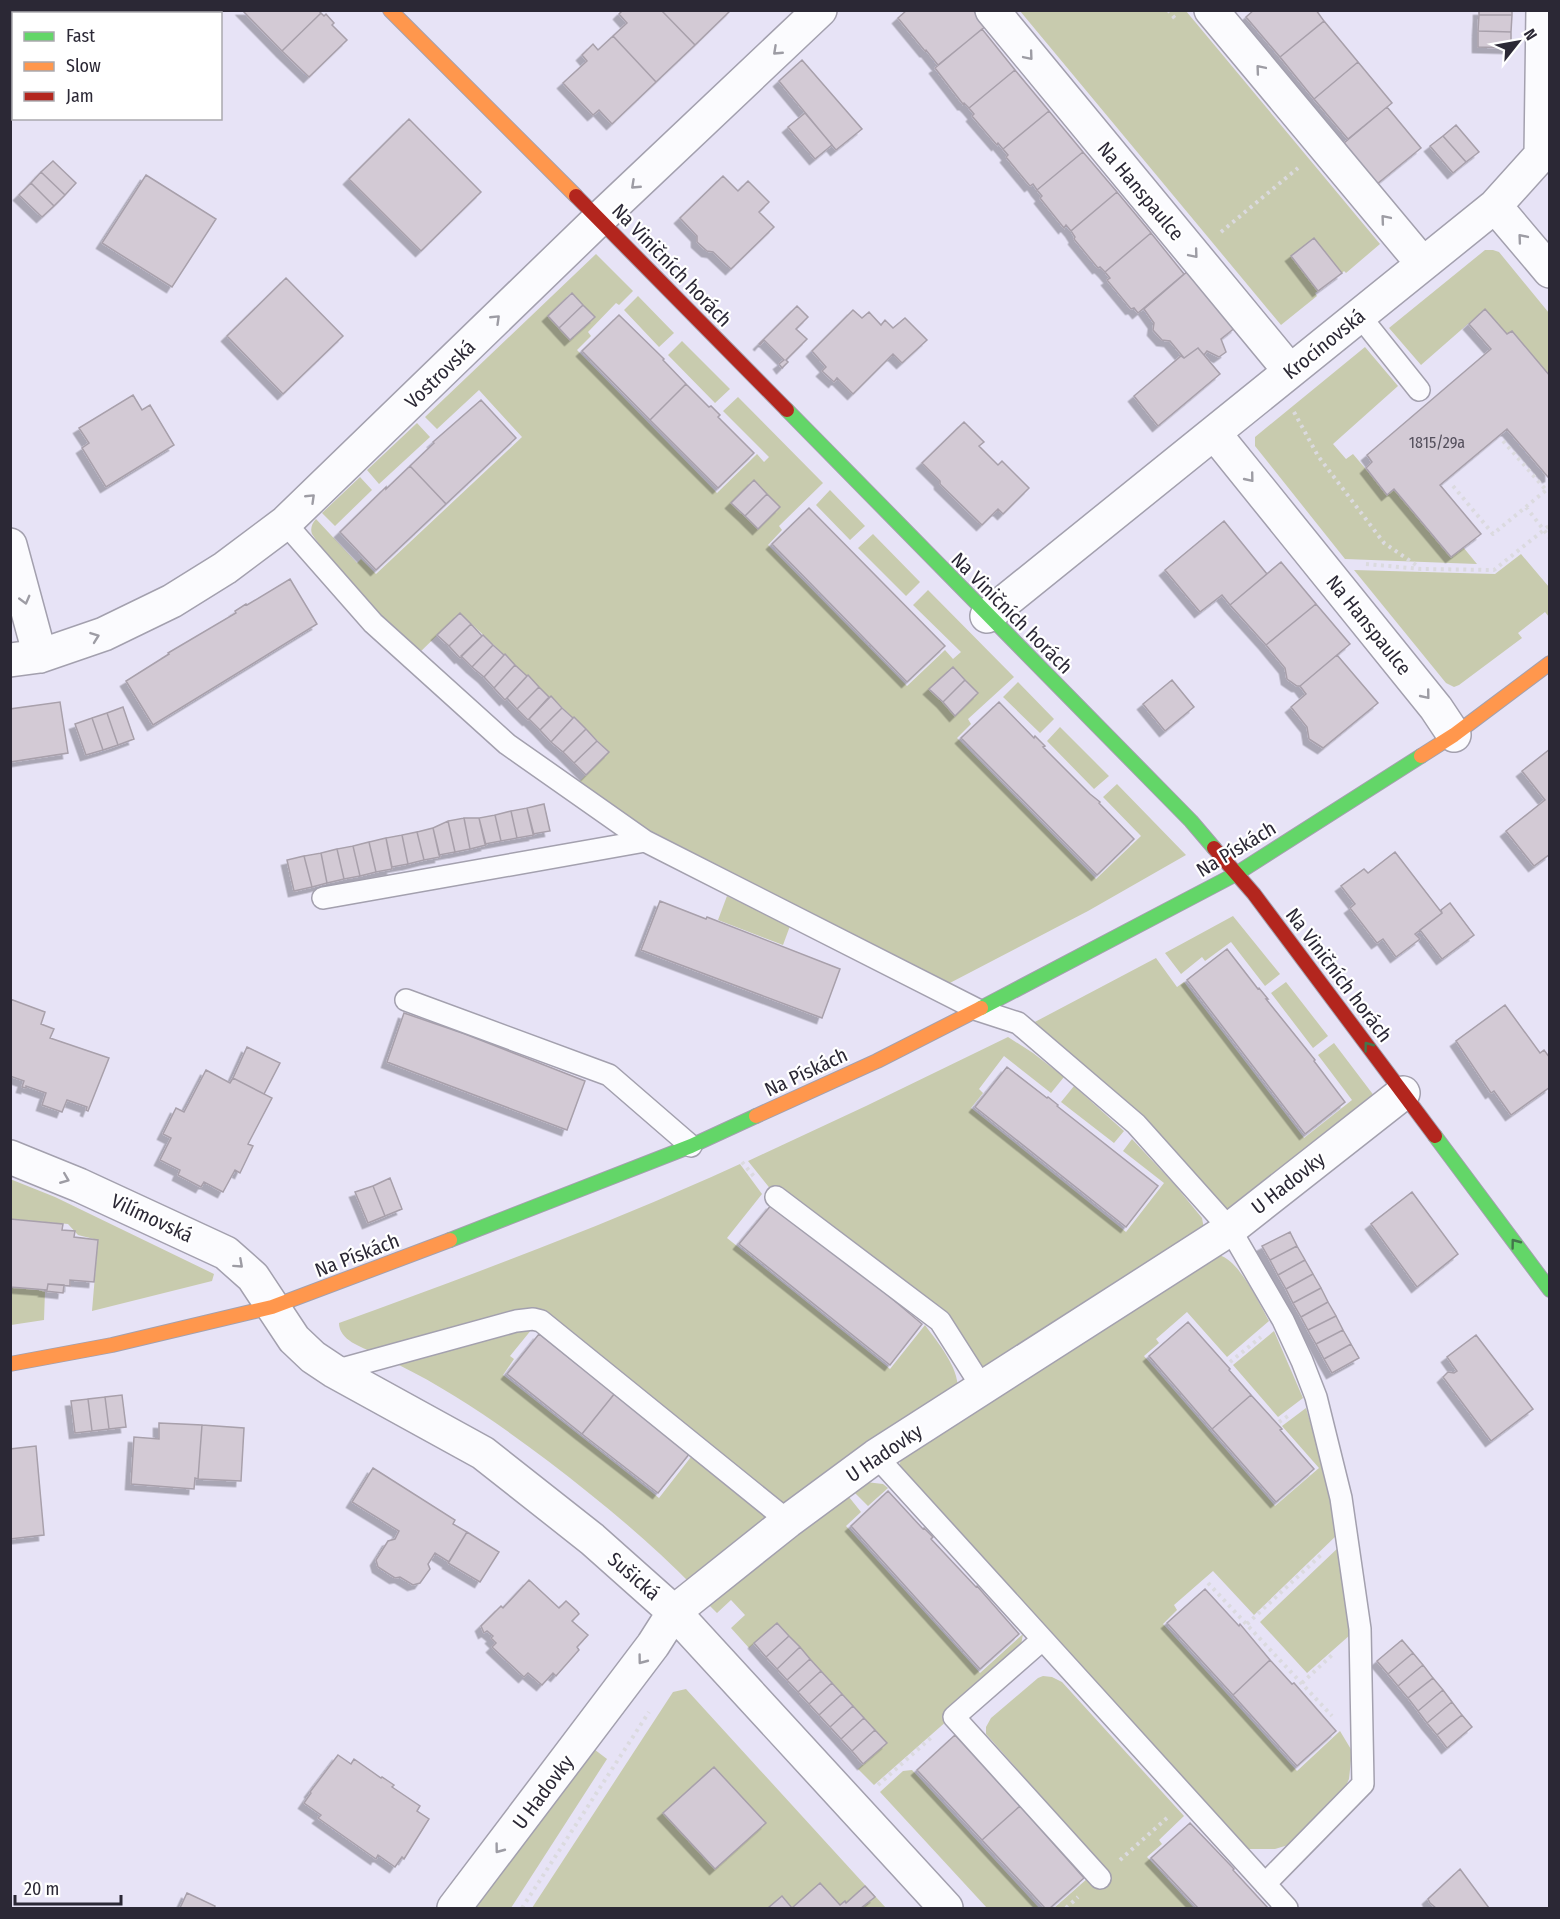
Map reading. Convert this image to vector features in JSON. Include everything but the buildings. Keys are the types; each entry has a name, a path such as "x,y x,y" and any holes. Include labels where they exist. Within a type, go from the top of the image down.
{"street":[{"name":"Vostrovská","path":"25,658 104,634 172,601 225,568 285,523 599,219 820,10"},
{"name":"Na Hanspaulce","path":"992,10 1290,371"},
{"path":"1211,10 1423,264"},
{"name":"Krocínovská","path":"987,616 1495,206 1541,155 1543,10"},
{"name":"Na Viničních horách","path":"403,15 987,616 1191,821 1254,894 1550,1290"},
{"path":"1495,206 1550,271"},
{"name":"Na Hanspaulce","path":"1214,433 1436,708 1454,735"},
{"path":"10,545 25,658"},
{"name":"Na Pískách","path":"10,1364 112,1345 272,1307 692,1146 877,1061 1236,874 1454,735 1550,663"},
{"name":"U Hadovky","path":"454,1908 653,1645 674,1612 788,1521 876,1456 1230,1229 1403,1093"},
{"name":"Vilímovská","path":"10,1157 79,1185 226,1253 253,1277 272,1307"},
{"name":"Sušická","path":"272,1307 294,1339 313,1357 334,1371 483,1453 592,1539 674,1612 946,1908"}],"lane":[{"path":"1359,315 1419,390"},
{"path":"285,523 373,623 507,744 645,841 978,1010 1017,1023 1136,1124 1230,1229 1283,1320 1316,1397 1341,1498 1360,1629 1363,1784 1265,1884"},
{"path":"323,898 645,841"},
{"path":"406,1000 609,1075 692,1146"},
{"path":"776,1197 940,1321 982,1387"},
{"path":"334,1371 532,1318 541,1321 788,1521"},
{"path":"876,1456 1287,1908"},
{"path":"1042,1640 954,1717 1100,1878"}],"path":[{"path":"1194,254 1325,147"},
{"path":"1292,406 1318,456 1384,543 1421,569"},
{"path":"1454,486 1493,534 1548,488 1503,441"},
{"path":"1526,507 1550,538"},
{"path":"1364,564 1421,569 1494,570 1550,525"},
{"path":"737,1156 759,1184"},
{"path":"1230,1362 1283,1320"},
{"path":"1247,1624 1346,1530"},
{"path":"1208,1583 1345,1730 1363,1733"},
{"path":"522,1908 650,1711"},
{"path":"901,1764 954,1717"},
{"path":"1065,1908 1188,1799"}],"green space":[{"path":"1020,11 1186,11 1380,244 1346,273 1344,271 1342,273 1314,238 1291,256 1318,291 1315,293 1317,296 1281,325"},
{"path":"1485,250 1499,252 1549,313 1549,376 1512,331 1507,334 1485,309 1421,365 1389,328"},
{"path":"596,254 633,291 619,305 616,303 588,332 591,336 577,350 717,493 757,454 764,462 769,457 723,411 738,397 823,483 779,526 782,530 768,545 907,686 945,650 953,659 961,652 913,605 928,590 1014,677 968,719 971,724 957,738 1096,879 1141,836 1103,797 1117,784 1186,855 1088,911 946,985 665,842 574,787 609,752 460,613 415,657 354,595 312,534 313,522 316,519 357,563 361,559 376,574 522,437 479,390 437,429 425,417","holes":["571,293 594,317 570,340 548,316","754,481 780,507 758,529 731,503","953,667 978,693 956,715 929,690"]},
{"path":"638,296 674,333 659,347 624,310"},
{"path":"682,341 730,389 715,403 668,355"},
{"path":"1365,347 1398,386 1333,444 1346,459 1353,454 1387,494 1394,489 1451,557 1463,547 1477,564 1345,559 1255,446 1255,437"},
{"path":"417,423 430,437 379,484 367,470"},
{"path":"360,477 372,490 335,526 322,513"},
{"path":"830,490 865,526 850,540 816,505"},
{"path":"873,534 920,582 906,596 858,548"},
{"path":"1521,554 1549,587 1549,617 1545,612 1518,633 1522,638 1454,687 1446,683 1354,570 1495,574"},
{"path":"1018,682 1054,719 1040,733 1003,697"},
{"path":"1060,727 1109,776 1094,789 1047,741"},
{"path":"727,896 790,926 783,945 718,920"},
{"path":"1233,916 1280,974 1265,986 1231,942 1205,961 1202,957 1181,974 1165,953"},
{"path":"1156,958 1177,987 1184,982 1304,1138 1352,1100 1318,1055 1334,1043 1378,1101 1227,1209 1031,1024"},
{"path":"1286,982 1328,1036 1313,1048 1271,993"},
{"path":"1008,1037 1064,1077 1051,1093 1004,1056 979,1089 983,1093 971,1108 1126,1232 1164,1183 1123,1151 1132,1139 1202,1218 1204,1229 980,1371 942,1313 786,1191 772,1191 748,1161"},
{"path":"1074,1086 1124,1131 1114,1143 1061,1102"},
{"path":"740,1164 762,1194 727,1238 890,1369 925,1325 951,1363 957,1380 958,1389 790,1513 543,1314 375,1353 352,1342 340,1329 339,1323 591,1228"},
{"path":"10,1179 55,1197 214,1274 212,1281 92,1311 98,1240 78,1235 68,1224 11,1219"},
{"path":"1219,1255 1241,1273 1269,1321 1227,1357 1187,1312 1156,1339 1159,1343 1144,1356 1275,1506 1319,1468 1282,1426 1306,1408 1324,1469 1337,1535 1254,1615 1213,1571 1174,1605 1177,1610 1163,1624 1297,1771 1340,1731 1352,1751 1349,1779 1340,1799 1305,1840 1275,1849 1242,1849 900,1473 899,1465 903,1456"},
{"path":"10,1287 45,1291 44,1320 11,1325"},
{"path":"522,1328 532,1329 510,1356 514,1359 503,1375 659,1498 694,1453 775,1523 694,1587 623,1521 548,1461 475,1409 397,1364"},
{"path":"1274,1331 1303,1398 1278,1417 1233,1365"},
{"path":"866,1482 883,1484 888,1488 868,1506 854,1492 849,1497 861,1512 846,1526 980,1673 1023,1634 1020,1651 1014,1662 874,1785 858,1769 886,1743 777,1623 749,1648 731,1628 745,1615 731,1600 717,1613 704,1600"},
{"path":"1340,1546 1350,1635 1307,1673 1260,1622"},
{"path":"1043,1676 1062,1682 1184,1816 1159,1840 1162,1844 1147,1857 1194,1908 1054,1908 1088,1878 1111,1875 986,1734 986,1727 991,1718"},
{"path":"686,1689 886,1908 532,1908 673,1692"},
{"path":"586,1743 607,1759 511,1908 465,1908"},
{"path":"912,1770 1039,1908 987,1908 880,1792 903,1771"}],"traffic: fast":[{"path":"787,410 1191,821 1214,848"},
{"path":"981,1008 1236,874 1421,756"},
{"path":"450,1240 691,1146 756,1116"},
{"path":"1435,1136 1550,1290"}],"traffic: slow":[{"path":"390,10 576,196"},
{"path":"1421,756 1454,735 1550,663"},
{"path":"756,1116 877,1061 981,1008"},
{"path":"10,1364 112,1345 272,1307 450,1240"}],"traffic: jam":[{"path":"576,196 787,410"},
{"path":"1214,848 1254,894 1435,1136"}]}
